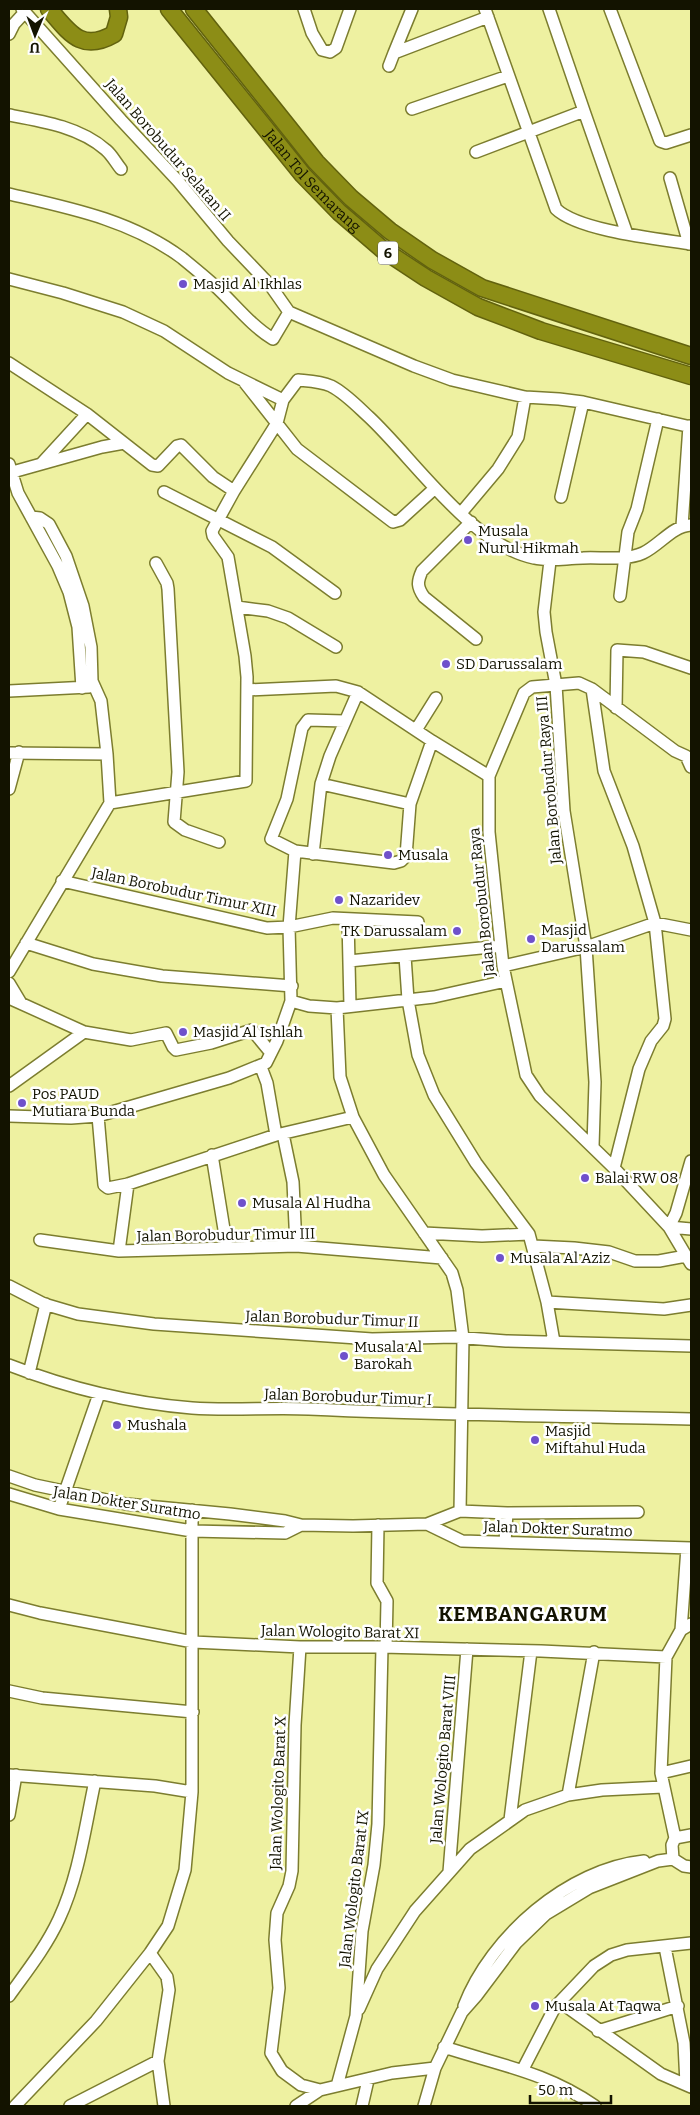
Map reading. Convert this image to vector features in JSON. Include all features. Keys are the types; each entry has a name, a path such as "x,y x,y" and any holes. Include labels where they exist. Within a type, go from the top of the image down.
{"highway":[{"path":"49,9 70,33 82,41 100,42 114,34 119,17 118,9"},
{"name":"Jalan Tol Semarang","path":"169,9 303,175 339,212 382,249 426,278 478,307 541,331 691,376"},
{"name":"Jalan Tol Semarang","path":"194,9 316,162 351,198 390,231 432,260 482,288 691,356"}],"street":[{"path":"304,9 312,32 322,50 330,52 336,48 350,9"},
{"path":"389,66 412,9"},
{"path":"549,9 627,234"},
{"path":"610,9 660,141 666,143 691,135"},
{"path":"9,34 24,10"},
{"name":"Jalan Borobudur Selatan II","path":"24,10 121,120 178,181 228,241 270,285 289,312"},
{"path":"394,53 487,13 556,209 561,214 611,231 690,244 670,178"},
{"path":"412,109 508,76"},
{"path":"476,152 584,112"},
{"path":"9,115 40,121 84,134 107,151 121,168"},
{"path":"9,194 89,213 143,233 181,258 215,286 259,330 273,339 289,312 414,366 452,380 525,397 583,402 690,426 686,526 641,554 624,557 550,561 532,558 515,552 497,542 434,489 392,439 357,406 331,386 314,381 298,380 283,400 277,423 217,519 212,533 228,557 245,656 247,690 246,781 110,803"},
{"path":"9,279 63,293 123,312 164,331 242,380 283,400"},
{"path":"9,363 87,414 152,465 158,466 177,446 182,445 213,477 234,491"},
{"path":"242,380 297,449 393,522 400,520 434,489"},
{"path":"461,513 498,469 518,437 525,397"},
{"path":"561,497 583,402"},
{"path":"41,464 87,414"},
{"path":"620,596 628,532 637,509 658,419"},
{"path":"9,972 110,803 101,701 88,687 78,627 69,592 58,566 30,517 14,494 10,470 124,443"},
{"path":"164,492 272,547 334,593"},
{"path":"30,517 40,518 49,524 66,556 83,606 91,647 88,687"},
{"path":"471,522 422,571 418,581 418,589 424,597 476,639"},
{"name":"Jalan Borobudur Raya III","path":"550,561 544,612 556,684 564,811 586,947 595,1082 593,1146"},
{"path":"156,563 168,589 168,618 177,737 177,792 174,822 185,830 219,842"},
{"path":"237,607 268,611 288,618 336,647"},
{"path":"616,708 617,650 644,652 691,668"},
{"path":"556,684 579,683 592,689 689,760"},
{"name":"Jalan Borobudur Raya","path":"556,684 527,689 489,776 488,832 503,966 526,1075 540,1096 593,1146 669,1227 689,1260"},
{"path":"247,690 336,686 358,692 489,776"},
{"path":"9,691 88,687"},
{"path":"592,689 604,771 634,846 654,923 665,1019 663,1026 651,1041 639,1069 614,1168"},
{"path":"313,854 321,784 344,721 358,692"},
{"path":"416,730 436,698"},
{"path":"344,721 308,720 302,728 287,799 271,839 295,851 394,863 401,861 406,856 410,804 432,741"},
{"path":"9,789 14,753 107,754"},
{"path":"321,784 410,804"},
{"path":"9,1116 71,1118 98,1116 133,1107 266,1064 291,1001 289,927 295,851"},
{"name":"Jalan Borobudur Timur XIII","path":"62,881 267,928 289,927 325,918 418,922"},
{"path":"348,920 350,1006"},
{"path":"503,966 586,947 654,923 691,930"},
{"path":"26,943 93,964 162,976 292,986"},
{"path":"349,961 501,946"},
{"path":"405,956 408,1000 418,1055 434,1095 476,1163 529,1234 547,1302 554,1342"},
{"path":"291,1001 309,1006 336,1008 434,997 506,981"},
{"path":"9,983 21,1002"},
{"path":"9,998 84,1032 131,1040 166,1033 176,1050 211,1043 252,1030 271,1053"},
{"path":"336,1008 340,1077 353,1117 384,1175 452,1273 463,1338 460,1511"},
{"path":"9,1086 84,1032"},
{"path":"261,1067 293,1182 296,1246"},
{"path":"98,1116 104,1185 108,1188 128,1184 279,1134 353,1117"},
{"path":"212,1155 227,1248"},
{"path":"691,1161 676,1213 669,1227 691,1229"},
{"path":"119,1251 128,1184"},
{"path":"424,1233 482,1236 529,1234"},
{"name":"Jalan Borobudur Timur III","path":"40,1240 119,1251 296,1246 442,1258"},
{"path":"533,1246 609,1252 635,1261 689,1260"},
{"name":"Jalan Borobudur Timur II","path":"9,1286 46,1304 78,1314 154,1324 372,1338 463,1338 691,1346"},
{"path":"547,1302 664,1309 691,1305"},
{"path":"29,1373 46,1304"},
{"name":"Jalan Borobudur Timur I","path":"9,1365 99,1394 192,1408 307,1409 462,1416 550,1415 691,1419"},
{"path":"59,1509 99,1394"},
{"name":"Jalan Dokter Suratmo","path":"9,1476 65,1492 126,1504 266,1518 301,1525 428,1524 460,1511 507,1513 638,1512"},
{"name":"Jalan Dokter Suratmo","path":"9,1494 59,1509 192,1531 285,1533 301,1525"},
{"path":"14,2106 96,2021 150,1953 168,1926 185,1870 192,1792 192,1510"},
{"path":"505,1542 507,1513"},
{"name":"Jalan Dokter Suratmo","path":"428,1524 462,1541 689,1548"},
{"name":"Jalan Wologito Barat IX","path":"337,2086 356,2016 362,1931 374,1866 378,1824 387,1601 377,1583 378,1525"},
{"path":"674,1859 672,1845 675,1838 661,1774 666,1657 680,1630 689,1548"},
{"name":"Jalan Wologito Barat XI","path":"9,1605 40,1613 193,1642 300,1647 531,1650 666,1657"},
{"path":"680,1630 691,1624"},
{"name":"Jalan Wologito Barat X","path":"300,1647 295,1725 292,1871 289,1886 277,1913 275,1940 278,1988 271,2053 282,2071 301,2085 320,2090"},
{"name":"Jalan Wologito Barat VIII","path":"449,1872 467,1649"},
{"path":"510,1820 531,1650"},
{"path":"568,1795 594,1652"},
{"path":"9,1691 42,1698 193,1712"},
{"path":"661,1774 691,1766"},
{"path":"9,1815 13,1775 155,1786 192,1792"},
{"path":"9,1996 38,1957 59,1919 72,1885 95,1781"},
{"path":"356,2016 377,1969 415,1911 470,1849 525,1810 568,1795 602,1790 663,1788"},
{"path":"675,1838 691,1835"},
{"path":"424,2106 435,2068 476,1978 510,1935 536,1909 584,1878 618,1866 642,1861 674,1859 684,1866 691,1867"},
{"path":"523,2070 555,2007 594,1966 611,1955 626,1950 691,1943"},
{"path":"560,2002 598,2031 661,2074 688,2086 678,2006 665,1947"},
{"path":"150,1953 167,1978 169,1990 158,2061 164,2106"},
{"path":"598,2031 678,2006"},
{"path":"444,2047 523,2070 564,2086 594,2106"},
{"path":"70,2106 88,2103 158,2061"},
{"path":"296,2106 320,2090 392,2073 435,2068"},
{"path":"362,2106 368,2080"}],"place":[{"name":"Masjid Al Ikhlas","path":"183,284"},
{"name":"Musala Nurul Hikmah","path":"468,540"},
{"name":"SD Darussalam","path":"446,664"},
{"name":"Musala","path":"388,855"},
{"name":"Nazaridev","path":"339,900"},
{"name":"TK Darussalam","path":"457,931"},
{"name":"Masjid Darussalam","path":"531,939"},
{"name":"Masjid Al Ishlah","path":"183,1032"},
{"name":"Pos PAUD Mutiara Bunda","path":"22,1103"},
{"name":"Balai RW 08","path":"585,1178"},
{"name":"Musala Al Hudha","path":"242,1203"},
{"name":"Musala Al Aziz","path":"500,1258"},
{"name":"Musala Al Barokah","path":"344,1356"},
{"name":"Mushala","path":"117,1425"},
{"name":"Masjid Miftahul Huda","path":"535,1440"},
{"name":"Musala At Taqwa","path":"535,2006"}],"district":[{"name":"KEMBANGARUM","path":"523,1614"}]}
